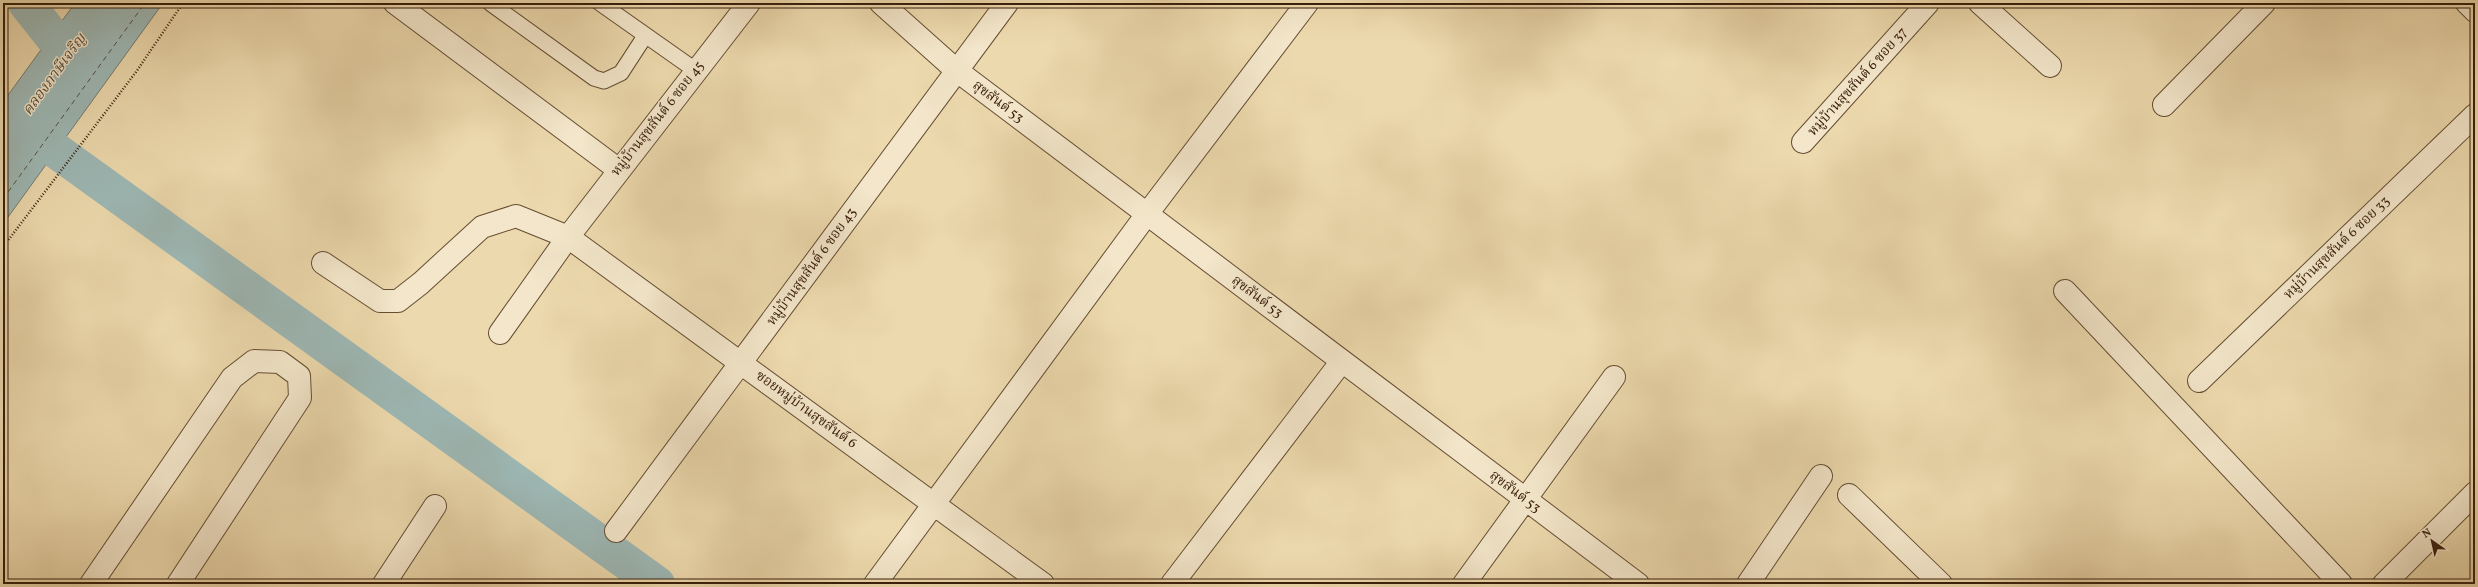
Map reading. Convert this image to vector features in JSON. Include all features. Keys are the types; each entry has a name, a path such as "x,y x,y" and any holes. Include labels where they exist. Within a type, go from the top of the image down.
{"street":[{"path":"395,3 619,170"},
{"name":"หมู่บ้านสุขสันต์ 6 ซอย 45","path":"500,333 568,237 749,3"},
{"name":"สุขสันต์ 53","path":"881,3 956,70 1638,584"},
{"name":"หมู่บ้านสุขสันต์ 6 ซอย 43","path":"616,531 742,363 1006,3"},
{"path":"875,584 1147,214 1307,3"},
{"name":"หมู่บ้านสุขสันต์ 6 ซอย 37","path":"1803,142 1928,3"},
{"path":"1980,3 2050,66"},
{"path":"2164,105 2264,3"},
{"path":"2467,3 2475,11"},
{"name":"หมู่บ้านสุขสันต์ 6 ซอย 33","path":"2199,381 2475,115"},
{"name":"ซอยหมู่บ้านสุขสันต์ 6","path":"323,263 380,301 398,301 421,283 482,227 516,216 568,237 1043,584"},
{"path":"2065,291 2342,584"},
{"path":"91,584 232,378 254,361 280,362 299,376 300,398 178,584"},
{"path":"1172,584 1342,361"},
{"path":"1464,584 1614,377"},
{"path":"1748,584 1821,476"},
{"path":"2384,584 2475,493"},
{"path":"1849,495 1941,584"},
{"path":"384,584 435,506"}],"lane":[{"path":"490,3 594,78 604,81 621,73 645,36"},
{"path":"600,3 645,36 696,70"}],"path":[{"path":"3,246 136,72 183,3"}],"water":[{"name":"คลองภาษีเจริญ","path":"75,3 163,3 3,224 3,102"}],"waterway":[{"name":"คลองภาษีเจริญ","path":"26,3 68,56"},
{"path":"19,124 657,584"}],"ferry route":[{"path":"3,199 145,3"}]}
